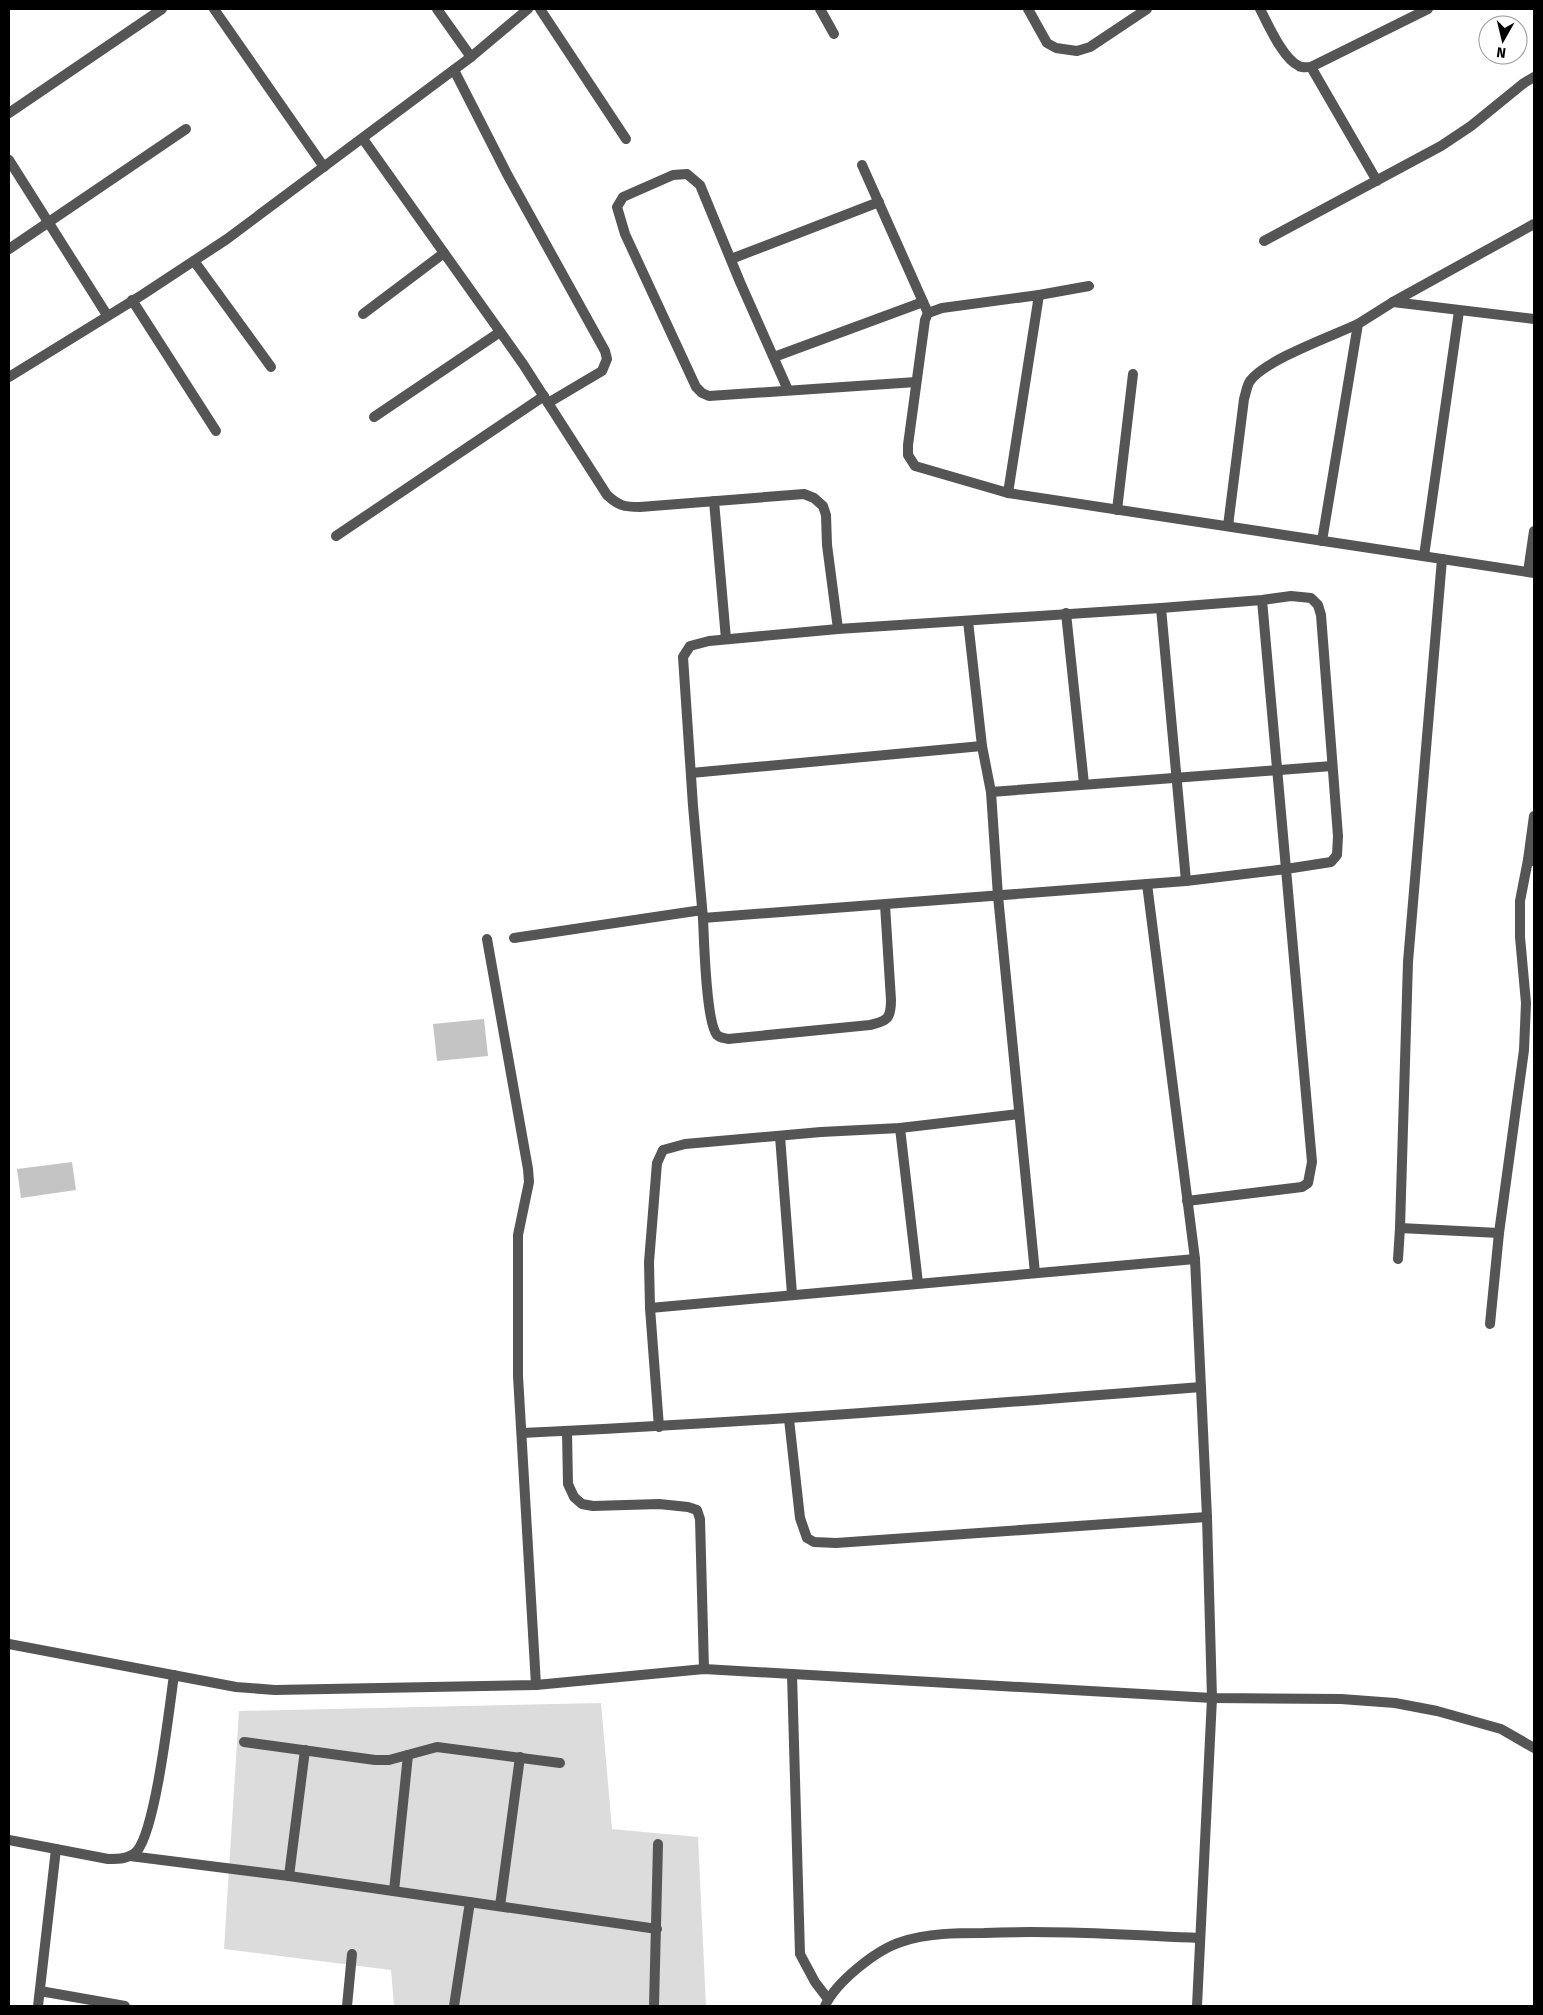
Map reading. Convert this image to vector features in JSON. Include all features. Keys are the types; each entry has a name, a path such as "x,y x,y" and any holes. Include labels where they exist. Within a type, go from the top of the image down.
{"street":[{"path":"9,113 92,59 162,9"},
{"path":"214,9 324,167"},
{"path":"437,9 471,57"},
{"path":"9,377 227,239 454,70 528,9"},
{"path":"540,9 626,139"},
{"path":"820,9 834,34"},
{"path":"1028,9 1047,43 1056,48 1078,51 1096,43 1147,9"},
{"path":"1260,9 1291,61 1300,67 1311,67 1414,12 1428,9"},
{"path":"1311,67 1377,181"},
{"path":"336,536 546,400 602,371 607,359 605,351 508,174 454,70"},
{"path":"1264,241 1440,146 1471,126 1534,77"},
{"path":"9,248 186,129"},
{"path":"363,138 500,332 608,495 617,504 640,506 804,494 814,498 823,506 826,515 827,545 838,629"},
{"path":"9,160 107,315"},
{"path":"862,165 928,313"},
{"path":"788,390 700,185 687,174 673,175 638,189 624,197 616,207 625,234 696,387 702,393 709,396 916,382"},
{"path":"731,259 879,202"},
{"path":"1228,526 1244,399 1249,382 1259,372 1274,362 1358,324 1393,302 1534,224"},
{"path":"363,314 444,253"},
{"path":"194,260 271,367"},
{"path":"1089,286 1039,295 942,308 928,313 925,320 908,445 911,462 915,466 1008,493 1531,573 1534,531"},
{"path":"1008,493 1039,295"},
{"path":"132,300 216,431"},
{"path":"774,357 923,302"},
{"path":"1393,302 1534,319"},
{"path":"1424,556 1460,311"},
{"path":"1322,541 1358,324"},
{"path":"374,417 500,332"},
{"path":"1117,510 1133,374"},
{"path":"714,501 726,639"},
{"path":"1398,1260 1408,962 1442,559"},
{"path":"514,938 702,914 886,904 1186,881 1331,862 1337,855 1338,836 1321,615 1318,605 1311,598 1291,596 1161,608 838,629 726,639 690,646 683,657 691,773 702,914 711,1018 716,1034 720,1038 728,1039 870,1025 887,1018 891,1012 891,1000 886,904"},
{"path":"1187,1201 1302,1187 1308,1183 1311,1176 1312,1162 1307,1096 1262,600"},
{"path":"1161,608 1186,881"},
{"path":"1066,613 1084,784"},
{"path":"968,621 982,746 991,792 998,896 1035,1273"},
{"path":"691,773 982,746"},
{"path":"991,792 1332,766"},
{"path":"1490,1324 1499,1233 1524,1050 1526,1002 1520,947 1520,901 1531,860 1534,816"},
{"path":"1147,884 1195,1259 1207,1516 1212,1698 1197,2006"},
{"path":"487,939 529,1182 518,1235 518,1376 536,1684"},
{"path":"659,1427 650,1308 649,1262 657,1163 663,1150 685,1144 900,1128 1018,1114"},
{"path":"900,1128 918,1283"},
{"path":"780,1136 792,1294"},
{"path":"1400,1228 1499,1233"},
{"path":"650,1308 1195,1259"},
{"path":"522,1433 789,1419 1201,1387"},
{"path":"789,1419 800,1518 807,1538 814,1542 846,1543 1207,1516"},
{"path":"567,1431 568,1484 574,1497 582,1504 593,1506 659,1504 688,1507 697,1510 700,1519 704,1669"},
{"path":"9,1644 236,1687 275,1690 536,1684 704,1669 1212,1698 1341,1699 1395,1704 1437,1711 1501,1729 1534,1748"},
{"path":"792,1674 800,1954 826,2003 844,1980 883,1950 901,1942 931,1936 1024,1931 1199,1938"},
{"path":"130,1856 142,1843 151,1814 174,1676"},
{"path":"244,1742 389,1760 437,1747 560,1763"},
{"path":"289,1876 305,1750"},
{"path":"394,1891 408,1755"},
{"path":"500,1906 520,1757"},
{"path":"9,1840 108,1859 120,1859 130,1856 289,1876 656,1929"},
{"path":"654,2006 658,1844"},
{"path":"38,2006 56,1848"},
{"path":"454,2006 470,1902"},
{"path":"347,2006 352,1954"},
{"path":"40,1991 125,2006"}],"shaded area":[{"path":"601,1703 612,1829 698,1837 706,2006 394,2006 391,1970 224,1949 239,1711"}],"building":[{"path":"484,1019 488,1056 437,1061 433,1024"},
{"path":"72,1162 76,1190 21,1198 17,1169"}]}
